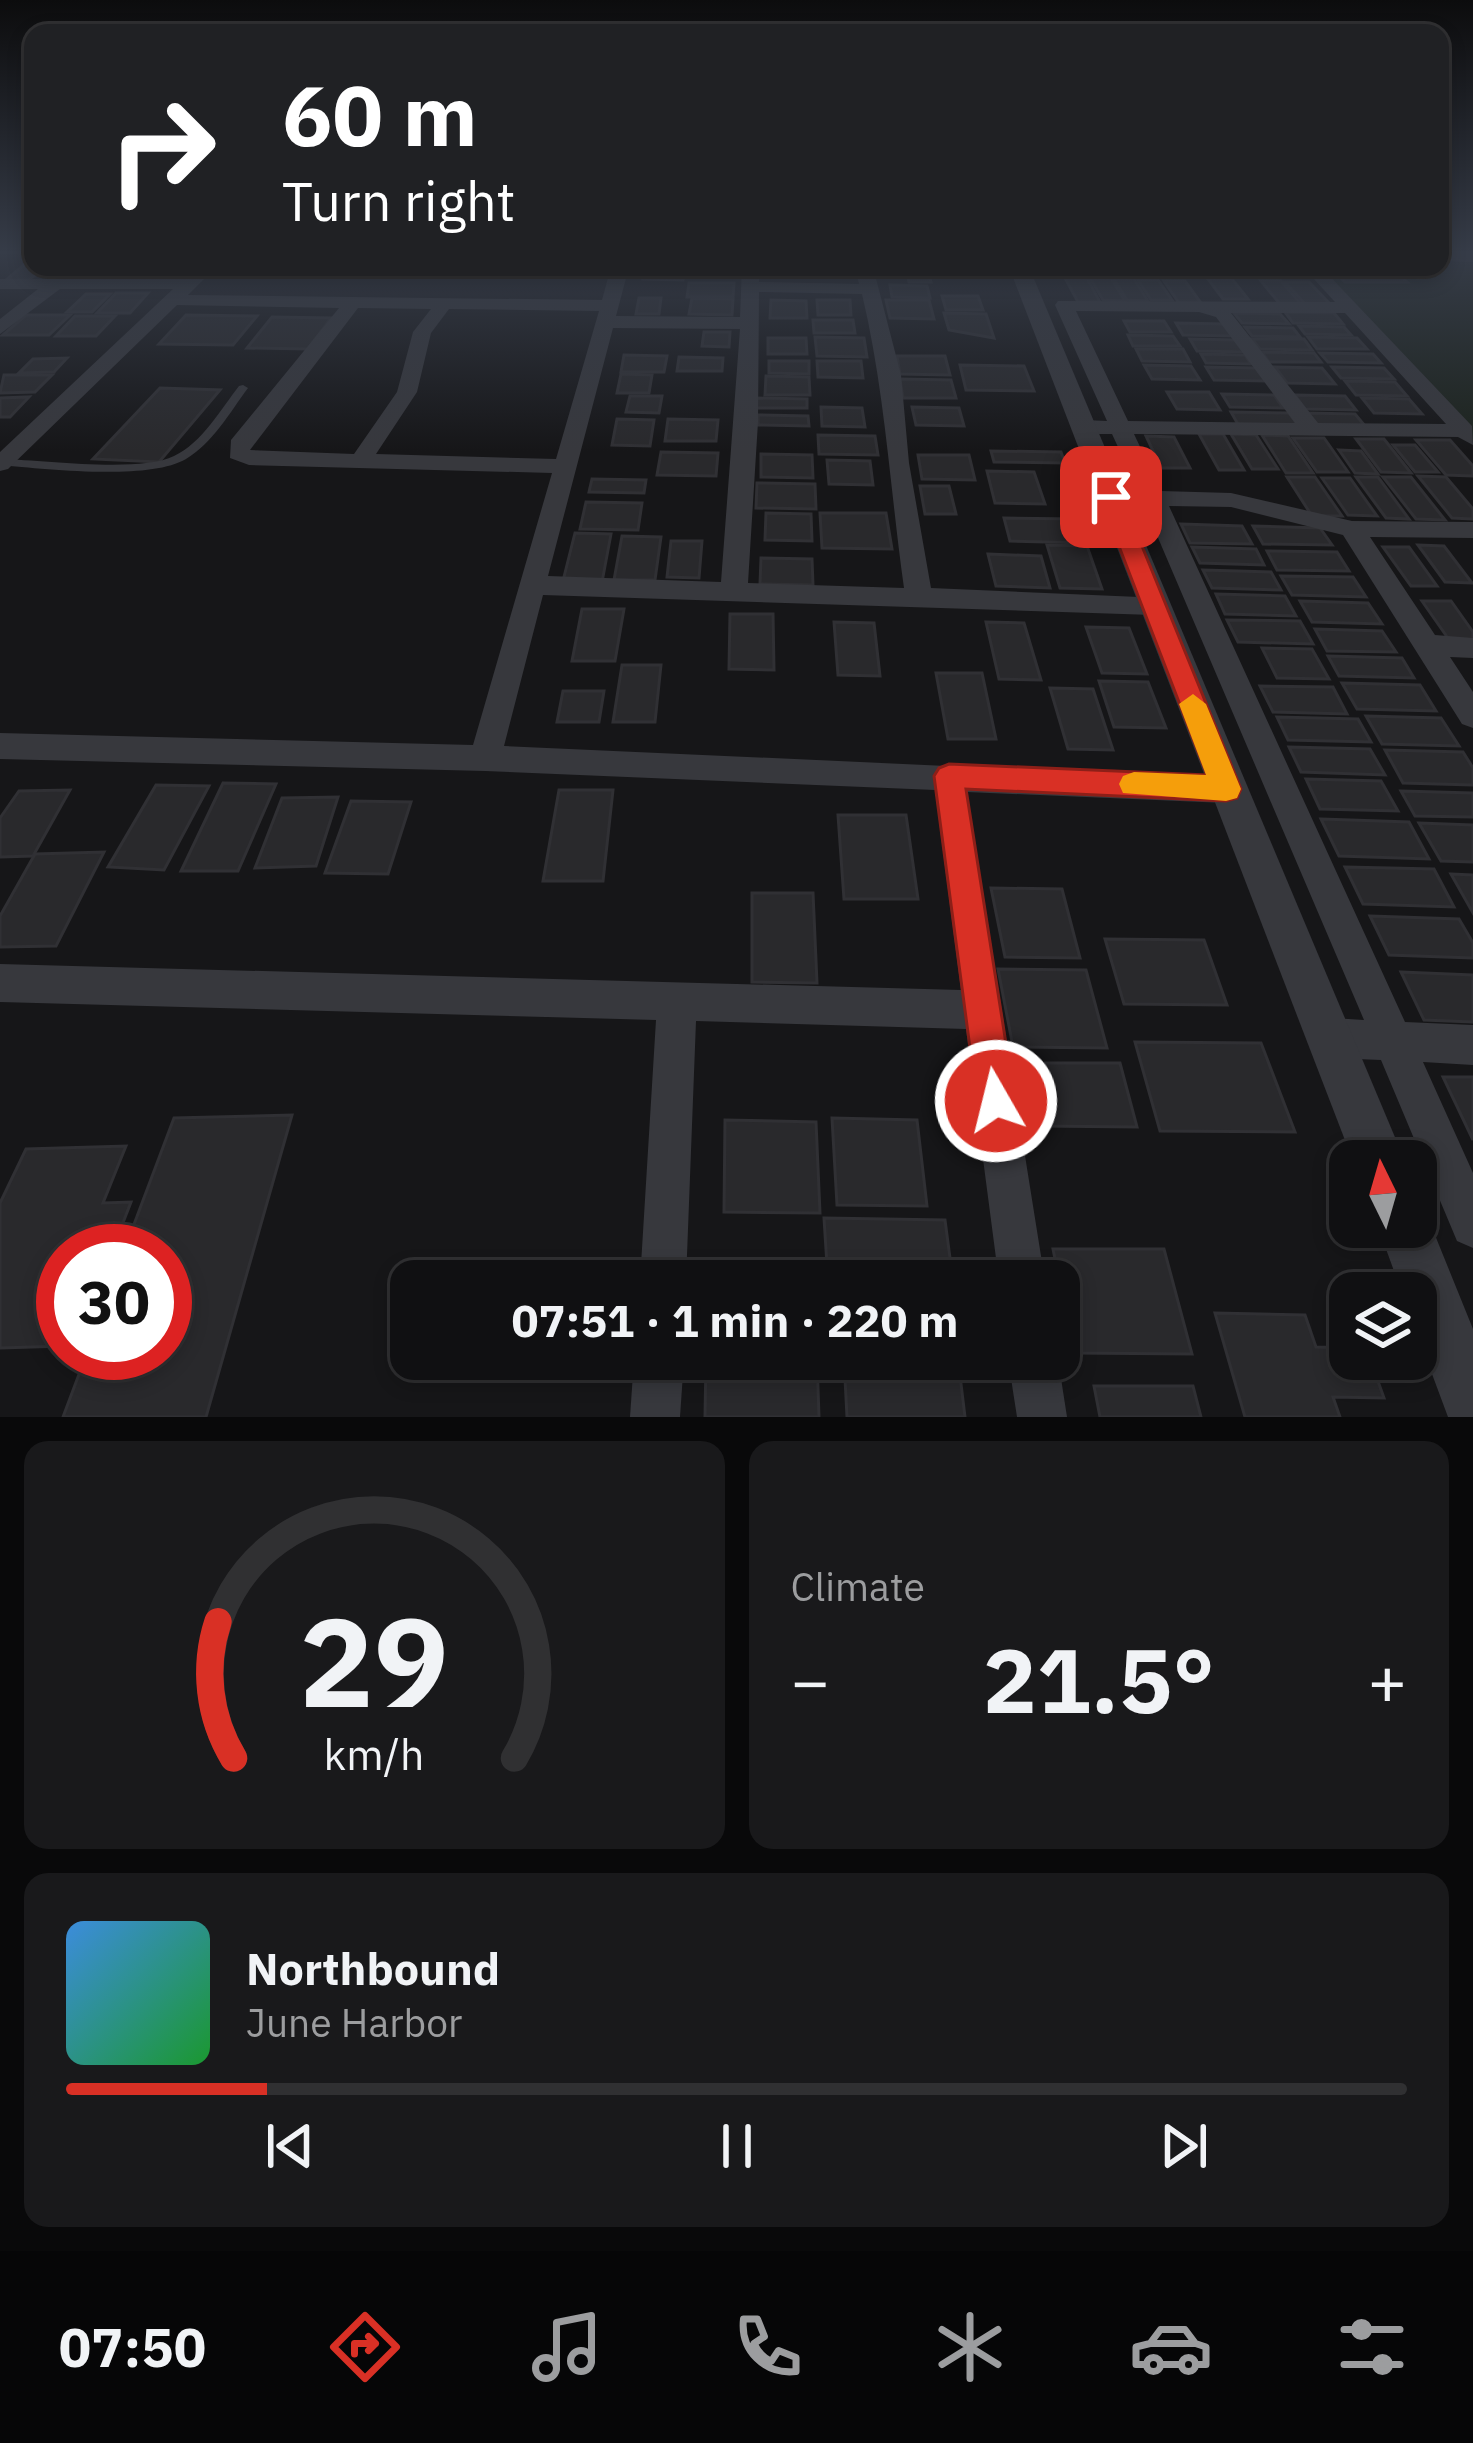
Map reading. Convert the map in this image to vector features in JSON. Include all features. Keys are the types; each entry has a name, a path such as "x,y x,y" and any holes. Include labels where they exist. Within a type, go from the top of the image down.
{"street":[{"path":"1,463 154,318"},
{"path":"340,318 239,445 238,453 249,458 565,466"},
{"path":"362,459 407,392 422,332 433,318"},
{"path":"485,758 607,318"},
{"path":"673,318 749,323"},
{"path":"734,590 749,318"},
{"path":"876,318 891,375 898,463 919,598"},
{"path":"1040,318 1371,1140"},
{"path":"1070,318 1155,499 1473,1225"},
{"path":"1226,318 1311,429"},
{"path":"1361,318 1468,436"},
{"path":"1084,427 1468,436"},
{"path":"1111,497 1249,502 1352,529 1473,530"},
{"path":"1352,529 1473,716"},
{"path":"530,585 1153,605"},
{"path":"1427,645 1473,648"},
{"path":"0,746 485,758 1226,789"},
{"path":"949,776 1019,1260"},
{"path":"0,983 983,1010"},
{"path":"664,1260 677,1001"},
{"path":"1332,1038 1473,1045"},
{"path":"1413,1248 1473,1404"},
{"path":"656,1417 657,1380"},
{"path":"1036,1380 1042,1417"}],"lane":[{"path":"1,463 149,466 176,461 243,388"}],"shaded area":[{"path":"1361,318 1473,318 1473,441"}],"building":[{"path":"22,318 67,318 49,335 3,335"},
{"path":"73,318 113,318 96,336 56,336"},
{"path":"183,318 255,318 233,345 159,344"},
{"path":"271,318 331,318 308,349 247,348"},
{"path":"946,318 987,318 994,338 949,330"},
{"path":"1238,318 1284,318 1289,324 1242,323"},
{"path":"1289,318 1338,318 1343,324 1293,323"},
{"path":"813,320 853,320 855,333 814,333"},
{"path":"1124,321 1164,321 1171,332 1130,332"},
{"path":"1176,323 1224,324 1232,336 1183,335"},
{"path":"1299,326 1344,327 1351,335 1305,334"},
{"path":"1245,327 1293,328 1300,337 1252,336"},
{"path":"704,332 730,332 729,347 702,346"},
{"path":"1128,335 1173,336 1180,346 1133,346"},
{"path":"815,337 864,338 867,357 817,356"},
{"path":"1308,337 1357,338 1367,349 1317,349"},
{"path":"768,338 806,338 807,354 768,354"},
{"path":"1190,339 1236,340 1244,352 1197,351"},
{"path":"1252,339 1304,339 1312,350 1260,349"},
{"path":"1136,349 1183,349 1190,362 1142,361"},
{"path":"1262,352 1314,353 1321,362 1269,362"},
{"path":"1320,353 1373,354 1381,363 1328,362"},
{"path":"1201,354 1245,355 1251,364 1206,363"},
{"path":"624,355 667,356 664,372 621,372"},
{"path":"897,356 945,356 950,375 900,374"},
{"path":"679,357 723,358 722,371 677,371"},
{"path":"67,358 54,372 19,373 33,359"},
{"path":"769,361 809,361 809,374 769,373"},
{"path":"817,361 861,361 863,378 818,377"},
{"path":"960,365 1024,366 1034,391 966,390"},
{"path":"1144,365 1191,366 1200,380 1152,379"},
{"path":"1206,367 1257,368 1266,381 1214,380"},
{"path":"1275,367 1322,368 1335,384 1287,383"},
{"path":"1332,367 1384,368 1394,379 1341,378"},
{"path":"621,374 652,375 649,393 617,393"},
{"path":"4,375 52,375 35,392 0,393"},
{"path":"766,376 809,377 810,395 765,395"},
{"path":"900,379 951,380 956,398 903,398"},
{"path":"1345,381 1395,382 1407,396 1356,395"},
{"path":"160,388 220,390 159,462 93,459"},
{"path":"1167,392 1209,392 1220,410 1177,409"},
{"path":"1222,394 1274,395 1283,408 1230,407"},
{"path":"1295,395 1345,396 1356,410 1305,409"},
{"path":"630,396 662,396 659,413 626,412"},
{"path":"29,397 10,417 0,417 0,398"},
{"path":"756,398 807,399 807,408 756,408"},
{"path":"1362,398 1409,399 1422,414 1374,413"},
{"path":"821,407 862,408 865,427 822,426"},
{"path":"912,407 959,408 964,426 916,425"},
{"path":"1231,412 1289,413 1299,427 1239,426"},
{"path":"1306,413 1355,414 1365,426 1314,425"},
{"path":"758,415 808,416 809,426 758,425"},
{"path":"617,419 654,420 650,446 612,445"},
{"path":"668,419 718,420 716,441 665,441"},
{"path":"1199,434 1223,434 1244,470 1219,470"},
{"path":"1231,434 1256,435 1278,469 1252,469"},
{"path":"818,435 875,436 878,455 819,454"},
{"path":"1262,435 1288,436 1313,473 1286,473"},
{"path":"1146,436 1174,437 1190,468 1161,468"},
{"path":"1293,438 1324,438 1348,472 1317,472"},
{"path":"1356,439 1384,439 1411,473 1381,472"},
{"path":"1416,440 1450,440 1473,466 1473,476 1446,475"},
{"path":"1393,445 1415,445 1438,472 1415,472"},
{"path":"1339,450 1361,451 1378,474 1355,473"},
{"path":"991,451 1061,452 1065,463 994,462"},
{"path":"661,452 718,453 716,476 657,475"},
{"path":"761,454 812,455 813,478 761,477"},
{"path":"918,455 969,455 975,480 922,479"},
{"path":"827,460 870,461 873,485 829,484"},
{"path":"987,471 1034,472 1045,504 995,503"},
{"path":"1418,476 1446,477 1473,509 1473,519 1452,518"},
{"path":"1287,477 1315,477 1342,516 1312,516"},
{"path":"1356,477 1378,477 1409,519 1386,518"},
{"path":"1383,477 1411,477 1445,520 1416,519"},
{"path":"1322,478 1350,478 1377,516 1348,515"},
{"path":"592,479 646,480 644,493 589,492"},
{"path":"757,483 815,484 816,509 756,508"},
{"path":"920,486 949,486 956,514 925,514"},
{"path":"586,502 642,503 638,530 580,529"},
{"path":"766,513 811,514 812,541 765,540"},
{"path":"820,513 886,513 892,549 822,548"},
{"path":"1004,518 1076,519 1085,543 1010,541"},
{"path":"1181,524 1242,526 1252,544 1190,543"},
{"path":"1253,526 1320,528 1332,545 1263,544"},
{"path":"575,533 611,534 602,582 563,581"},
{"path":"622,536 661,537 655,580 614,580"},
{"path":"671,541 702,541 699,578 667,577"},
{"path":"1047,545 1087,546 1102,589 1060,588"},
{"path":"1418,545 1444,546 1472,583 1445,582"},
{"path":"1192,547 1256,549 1264,565 1200,563"},
{"path":"1383,547 1409,547 1437,586 1411,586"},
{"path":"1267,551 1337,552 1349,571 1277,570"},
{"path":"988,554 1041,556 1050,588 996,586"},
{"path":"761,558 812,559 813,585 760,584"},
{"path":"1203,570 1271,572 1281,590 1212,588"},
{"path":"1281,576 1353,577 1366,597 1292,595"},
{"path":"1216,594 1285,596 1296,616 1225,614"},
{"path":"1300,601 1368,603 1382,624 1312,622"},
{"path":"1422,601 1451,601 1473,632 1473,641 1450,641"},
{"path":"582,609 624,609 615,661 572,661"},
{"path":"730,614 773,614 774,670 729,669"},
{"path":"1227,620 1300,621 1313,644 1238,642"},
{"path":"834,622 874,623 880,676 838,675"},
{"path":"986,622 1024,623 1041,680 999,679"},
{"path":"1086,627 1129,628 1147,674 1102,673"},
{"path":"1315,629 1382,631 1396,652 1327,651"},
{"path":"1262,648 1312,649 1329,679 1277,678"},
{"path":"1328,656 1402,658 1414,678 1339,676"},
{"path":"622,665 661,665 655,722 613,722"},
{"path":"936,673 982,673 996,739 948,739"},
{"path":"1099,681 1148,682 1166,728 1114,727"},
{"path":"1342,683 1420,685 1436,711 1357,709"},
{"path":"1260,686 1333,687 1347,714 1273,712"},
{"path":"1050,688 1093,689 1113,750 1068,749"},
{"path":"563,691 604,691 599,722 557,722"},
{"path":"1366,716 1441,718 1459,746 1382,744"},
{"path":"1277,717 1358,719 1371,742 1288,740"},
{"path":"1289,747 1370,749 1385,775 1301,772"},
{"path":"1385,750 1463,752 1473,768 1473,785 1403,783"},
{"path":"1306,779 1381,781 1398,811 1320,809"},
{"path":"223,783 276,784 238,871 181,871"},
{"path":"156,785 209,786 164,870 108,867"},
{"path":"70,790 33,856 0,857 0,818 19,791"},
{"path":"559,790 613,790 603,881 543,881"},
{"path":"1401,791 1473,793 1473,817 1415,816"},
{"path":"338,797 316,866 255,868 282,798"},
{"path":"351,801 411,802 388,874 325,873"},
{"path":"838,815 906,815 918,899 844,899"},
{"path":"1321,819 1409,822 1429,859 1339,856"},
{"path":"1419,823 1473,825 1473,862 1441,861"},
{"path":"104,852 56,946 0,947 0,916 35,854"},
{"path":"1345,867 1434,869 1454,907 1363,904"},
{"path":"1451,874 1473,875 1473,913"},
{"path":"991,888 1062,889 1080,958 1005,957"},
{"path":"752,893 813,893 817,983 752,982"},
{"path":"1370,916 1459,919 1473,943 1473,958 1389,955"},
{"path":"1105,939 1204,940 1227,1005 1124,1004"},
{"path":"998,969 1086,970 1107,1048 1013,1047"},
{"path":"1401,972 1473,975 1473,1022 1424,1020"},
{"path":"1135,1042 1261,1043 1295,1132 1160,1131"},
{"path":"1026,1063 1120,1063 1137,1127 1040,1126"},
{"path":"1443,1077 1473,1077 1473,1140"},
{"path":"292,1115 206,1417 63,1417 77,1380 192,1380 192,1224 134,1224 174,1118"},
{"path":"832,1118 917,1120 927,1206 837,1205"},
{"path":"725,1120 816,1122 820,1213 724,1212"},
{"path":"126,1146 103,1203 131,1202 122,1224 36,1224 36,1347 0,1348 0,1203 26,1149"},
{"path":"824,1218 945,1220 950,1260 827,1260"},
{"path":"1053,1249 1164,1249 1192,1354 1080,1353 1080,1260 1055,1260"},
{"path":"1215,1313 1305,1315 1316,1347 1329,1347 1329,1380 1378,1380 1384,1398 1333,1397 1340,1417 1245,1417"},
{"path":"706,1380 818,1380 819,1417 705,1417"},
{"path":"845,1380 961,1380 965,1417 847,1417"},
{"path":"1094,1386 1193,1386 1201,1417 1100,1417"}],"slow traffic":[{"path":"1134,784 1226,789 1193,704"}],"route":[{"path":"996,1101 949,776 1226,789 1111,497"}]}
